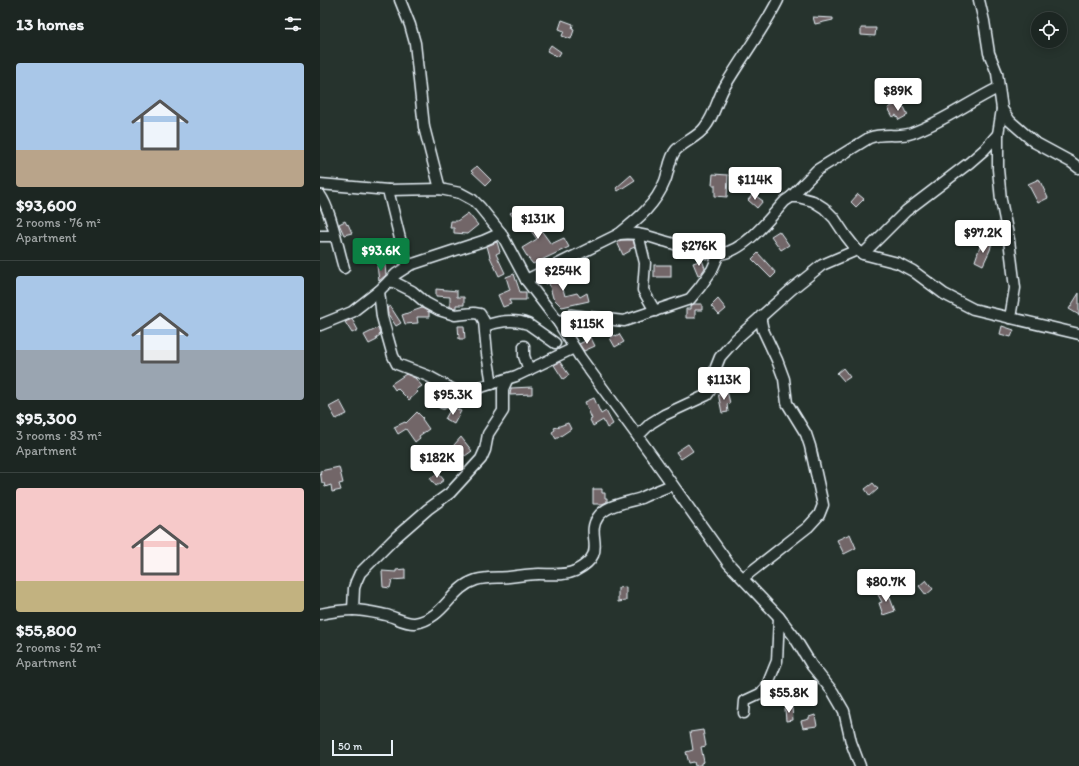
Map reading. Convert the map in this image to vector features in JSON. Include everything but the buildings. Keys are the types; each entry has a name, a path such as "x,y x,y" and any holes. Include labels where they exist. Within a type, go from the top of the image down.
{"street":[{"path":"400,0 410,25 415,43 424,127 440,190"},
{"path":"526,280 619,234 639,218 660,192 666,180 676,150 704,129 715,111 724,87 768,19 778,0"},
{"path":"979,0 989,52 997,73 1002,109 998,134 998,169 1001,200 1009,240 1015,288 1010,318"},
{"path":"619,234 638,234 719,254 730,252 754,235 785,201 791,197 817,170 869,138 878,135 912,134 939,121 979,97 998,88"},
{"path":"1002,109 1010,121 1034,142 1079,168"},
{"path":"638,436 651,423 664,414 707,395 712,388 716,367 720,357 736,339 792,289 822,265 843,256 860,252 929,192 970,163 998,134"},
{"path":"320,184 388,190 440,190 460,193 480,207 501,233 526,280 560,324 574,348 728,563 780,617 812,666 841,703 847,720 851,742 860,766"},
{"path":"388,190 407,267"},
{"path":"320,195 329,214 344,268"},
{"path":"791,197 798,197 813,201 824,208 834,218 846,236 860,252 898,263 913,271 944,294 973,309 1079,334"},
{"path":"320,325 352,312 379,292 389,281 407,267 420,261 483,241 501,233"},
{"path":"638,234 645,263 643,290 655,312"},
{"path":"320,236 335,236"},
{"path":"553,358 556,334 560,324 570,315 624,321 655,312 690,299 712,270 719,254"},
{"path":"389,281 412,291 426,303 439,310 455,315 474,313 480,314 485,326 486,354 492,384"},
{"path":"379,292 382,317 393,356 397,364 428,376 463,395"},
{"path":"742,578 808,527 819,515 823,505 810,446 806,434 787,403 784,379 763,330 761,316"},
{"path":"485,326 502,321 523,322 555,343"},
{"path":"524,346 524,356 529,370"},
{"path":"443,403 506,380 574,348"},
{"path":"353,610 354,588 360,573 396,537 428,509 450,493 481,459 485,450 488,434 503,411 503,389 506,380"},
{"path":"320,614 353,610 376,613 412,623 441,610 455,593 475,580 483,578 526,575 565,574 573,572 586,565 592,558 595,549 594,527 597,518 602,512 672,485"},
{"path":"744,713 745,701 760,694 766,688 777,661 780,617"}]}
